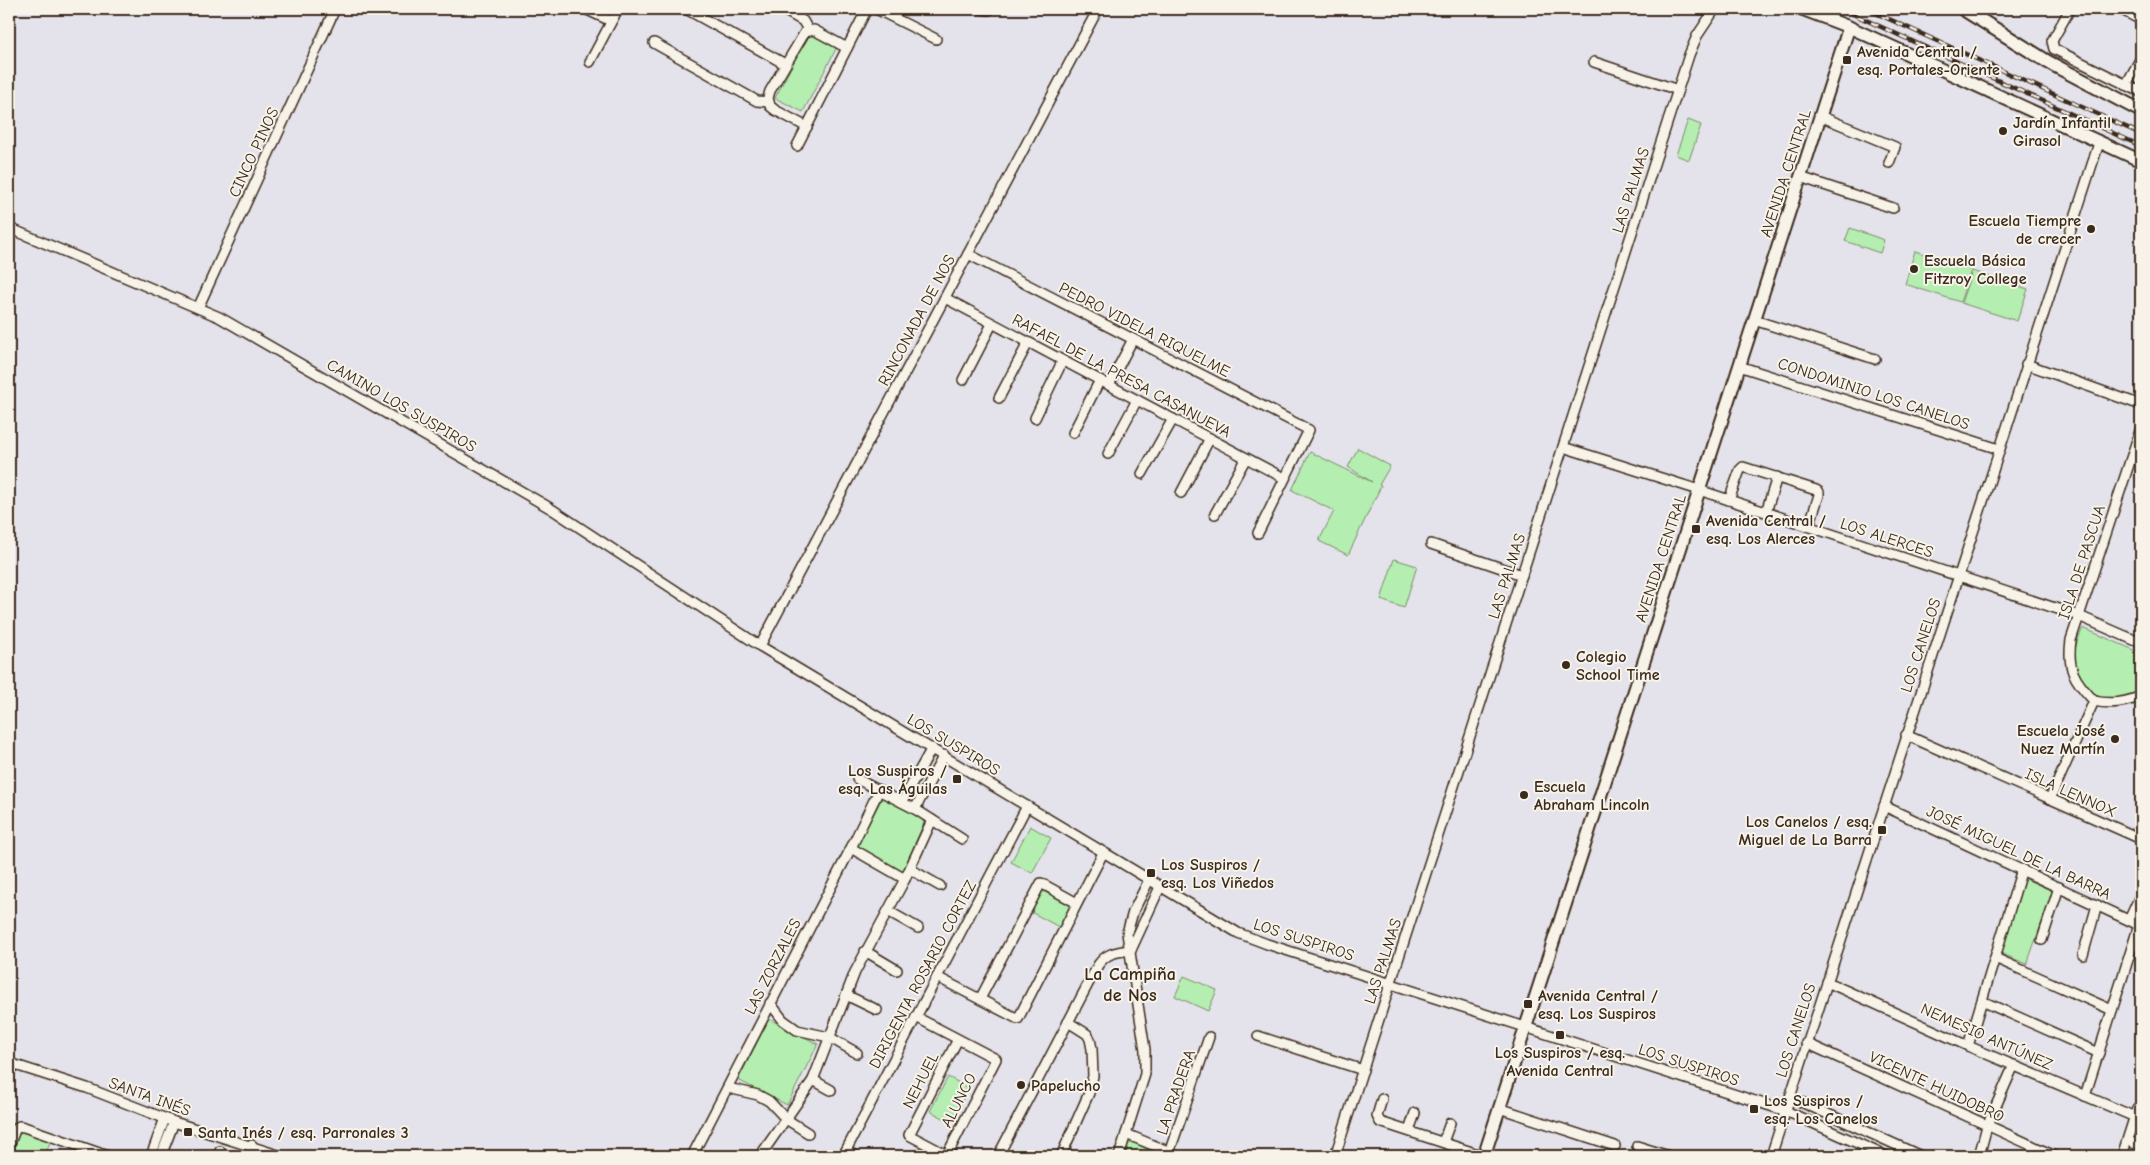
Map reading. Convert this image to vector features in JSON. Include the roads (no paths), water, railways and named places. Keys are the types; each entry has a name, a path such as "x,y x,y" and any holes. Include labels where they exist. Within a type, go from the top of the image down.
{"main road":[{"path":"1963,9 2048,62 2141,111"}],"street":[{"name":"CINCO PINOS","path":"198,308 335,9"},
{"path":"585,9 612,21"},
{"path":"590,62 618,9"},
{"path":"686,9 785,64"},
{"path":"782,9 803,21 808,30 818,32 847,48"},
{"path":"797,146 867,9"},
{"path":"876,9 936,39"},
{"name":"RINCONADA DE NOS","path":"760,646 1098,9"},
{"name":"LAS PALMAS","path":"1335,1156 1678,90 1694,44 1715,9"},
{"path":"1802,9 1849,28 2141,161"},
{"path":"2070,9 2052,41 2056,51 2141,92"},
{"path":"2120,9 2141,20"},
{"name":"AVENIDA CENTRAL","path":"1484,1156 1849,28"},
{"path":"807,127 775,110 768,102 768,94 800,37 808,30"},
{"path":"654,43 757,101 768,102"},
{"path":"2126,85 2141,58"},
{"path":"1594,62 1678,90"},
{"path":"1820,116 1894,147 1889,163"},
{"name":"LOS CANELOS","path":"1771,1156 1806,1043 2099,143"},
{"path":"1800,177 1893,208"},
{"name":"CAMINO LOS SUSPIROS","path":"9,228 219,317 550,508 760,646"},
{"name":"PEDRO VIDELA RIQUELME","path":"968,254 1309,430 1284,478"},
{"name":"RAFAEL DE LA PRESA CASANUEVA","path":"945,298 1062,362 1173,418 1284,478"},
{"path":"1754,320 1875,359"},
{"path":"963,380 992,324"},
{"path":"1109,385 1133,339"},
{"path":"999,398 1028,343"},
{"path":"1035,418 1062,362"},
{"path":"2026,364 2141,405"},
{"name":"CONDOMINIO LOS CANELOS","path":"1739,366 1999,449"},
{"path":"1073,433 1100,380"},
{"path":"1108,454 1137,400"},
{"path":"1142,474 1173,418"},
{"name":"ISLA DE PASCUA","path":"2094,701 2077,682 2071,672 2068,659 2071,640 2141,428"},
{"path":"1181,493 1210,438"},
{"name":"LOS ALERCES","path":"1563,447 2079,616 2141,643"},
{"path":"1215,514 1246,458"},
{"path":"1729,500 1742,468 1777,478 1819,492 1809,526"},
{"path":"1258,533 1284,478"},
{"path":"1766,512 1777,478"},
{"path":"1431,544 1522,575"},
{"name":"LOS SUSPIROS","path":"760,646 944,755 1160,888 1224,926 1252,939 1786,1110 1886,1156"},
{"path":"2050,799 2094,701 2115,704 2130,701 2141,696"},
{"name":"ISLA LENNOX","path":"1906,735 2141,839"},
{"path":"902,802 932,748"},
{"path":"915,808 944,755"},
{"path":"857,779 915,808 962,839"},
{"name":"LAS ZORZALES","path":"692,1156 879,790"},
{"name":"DIRIGENTA ROSARIO CORTEZ","path":"845,1154 1027,806"},
{"name":"JOSÉ MIGUEL DE LA BARRA","path":"1884,806 2022,869 2140,926"},
{"path":"760,1156 813,1080 865,951 905,879 932,820"},
{"path":"851,848 905,879"},
{"path":"937,976 1018,1019 1103,852"},
{"path":"910,869 940,886"},
{"path":"1968,1046 2022,869"},
{"path":"1119,1156 1145,1074 1146,1058 1127,932 1128,925 1148,880"},
{"path":"980,999 1041,883 1077,902"},
{"path":"2042,940 2059,887"},
{"path":"1131,950 1160,888"},
{"path":"2129,920 2141,894"},
{"path":"2083,955 2097,905"},
{"path":"888,911 918,928"},
{"path":"2085,1096 2140,926"},
{"path":"998,1156 1104,956 1131,950"},
{"path":"865,951 897,970"},
{"path":"1995,958 2112,1010"},
{"name":"NEMESIO ANTÚNEZ","path":"1827,982 1968,1046 2085,1096 2138,1112"},
{"path":"846,995 877,1010"},
{"path":"1982,1001 2099,1053"},
{"path":"770,1003 776,1012 792,1027 807,1033 829,1037 857,1053"},
{"path":"916,1017 958,1039"},
{"path":"1061,1156 1089,1093 1092,1076 1090,1039 1087,1034 1068,1022"},
{"path":"1258,1036 1363,1070"},
{"name":"LA PRADERA","path":"1169,1154 1209,1037"},
{"name":"ALUNCO","path":"947,1155 996,1059 958,1039"},
{"name":"NEHUEL","path":"947,1155 909,1135 958,1039"},
{"name":"VICENTE HUIDOBRO","path":"1806,1043 2055,1156"},
{"name":"SANTA INÉS","path":"9,1064 88,1088 174,1122 281,1156"},
{"path":"1980,1156 1987,1126 2014,1065"},
{"path":"813,1080 831,1090"},
{"path":"728,1088 758,1095 769,1101 786,1119 808,1132"},
{"path":"1790,1097 1921,1156"},
{"path":"1382,1099 1377,1120 1484,1156"},
{"path":"1500,1108 1615,1146"},
{"path":"2122,1156 2138,1112"},
{"path":"1409,1131 1415,1113"},
{"path":"151,1156 165,1118"},
{"path":"161,1156 174,1122"},
{"path":"1443,1142 1450,1123"},
{"path":"9,1146 15,1130 19,1126 108,1156"},
{"path":"1126,1134 1169,1154"},
{"path":"2128,1140 2141,1147"},
{"path":"249,1156 252,1146"},
{"path":"1637,1146 1669,1156"},
{"path":"845,1154 856,1156"}],"railway":[{"path":"1842,9 2141,146"},
{"path":"1867,9 2141,134"}],"place":[{"name":"Avenida Central / esq. Portales-Oriente","path":"1847,60"},
{"name":"Jardín Infantil Girasol","path":"2003,131"},
{"name":"Escuela Tiempre de crecer","path":"2091,229"},
{"name":"Escuela Básica Fitzroy College","path":"1914,269"},
{"name":"Avenida Central / esq. Los Alerces","path":"1696,529"},
{"name":"Colegio School Time","path":"1566,665"},
{"name":"Escuela José Nuez Martín","path":"2115,739"},
{"name":"Los Suspiros / esq. Las Águilas","path":"957,779"},
{"name":"Escuela Abraham Lincoln","path":"1524,795"},
{"name":"Los Canelos / esq. Miguel de La Barra","path":"1882,830"},
{"name":"Los Suspiros / esq. Los Viñedos","path":"1151,873"},
{"name":"Avenida Central / esq. Los Suspiros","path":"1528,1004"},
{"name":"Los Suspiros / esq. Avenida Central","path":"1560,1035"},
{"name":"Papelucho","path":"1021,1085"},
{"name":"Los Suspiros / esq. Los Canelos","path":"1754,1109"},
{"name":"Santa Inés / esq. Parronales 3","path":"188,1132"}],"district":[{"name":"La Campiña de Nos","path":"1130,984"}]}
